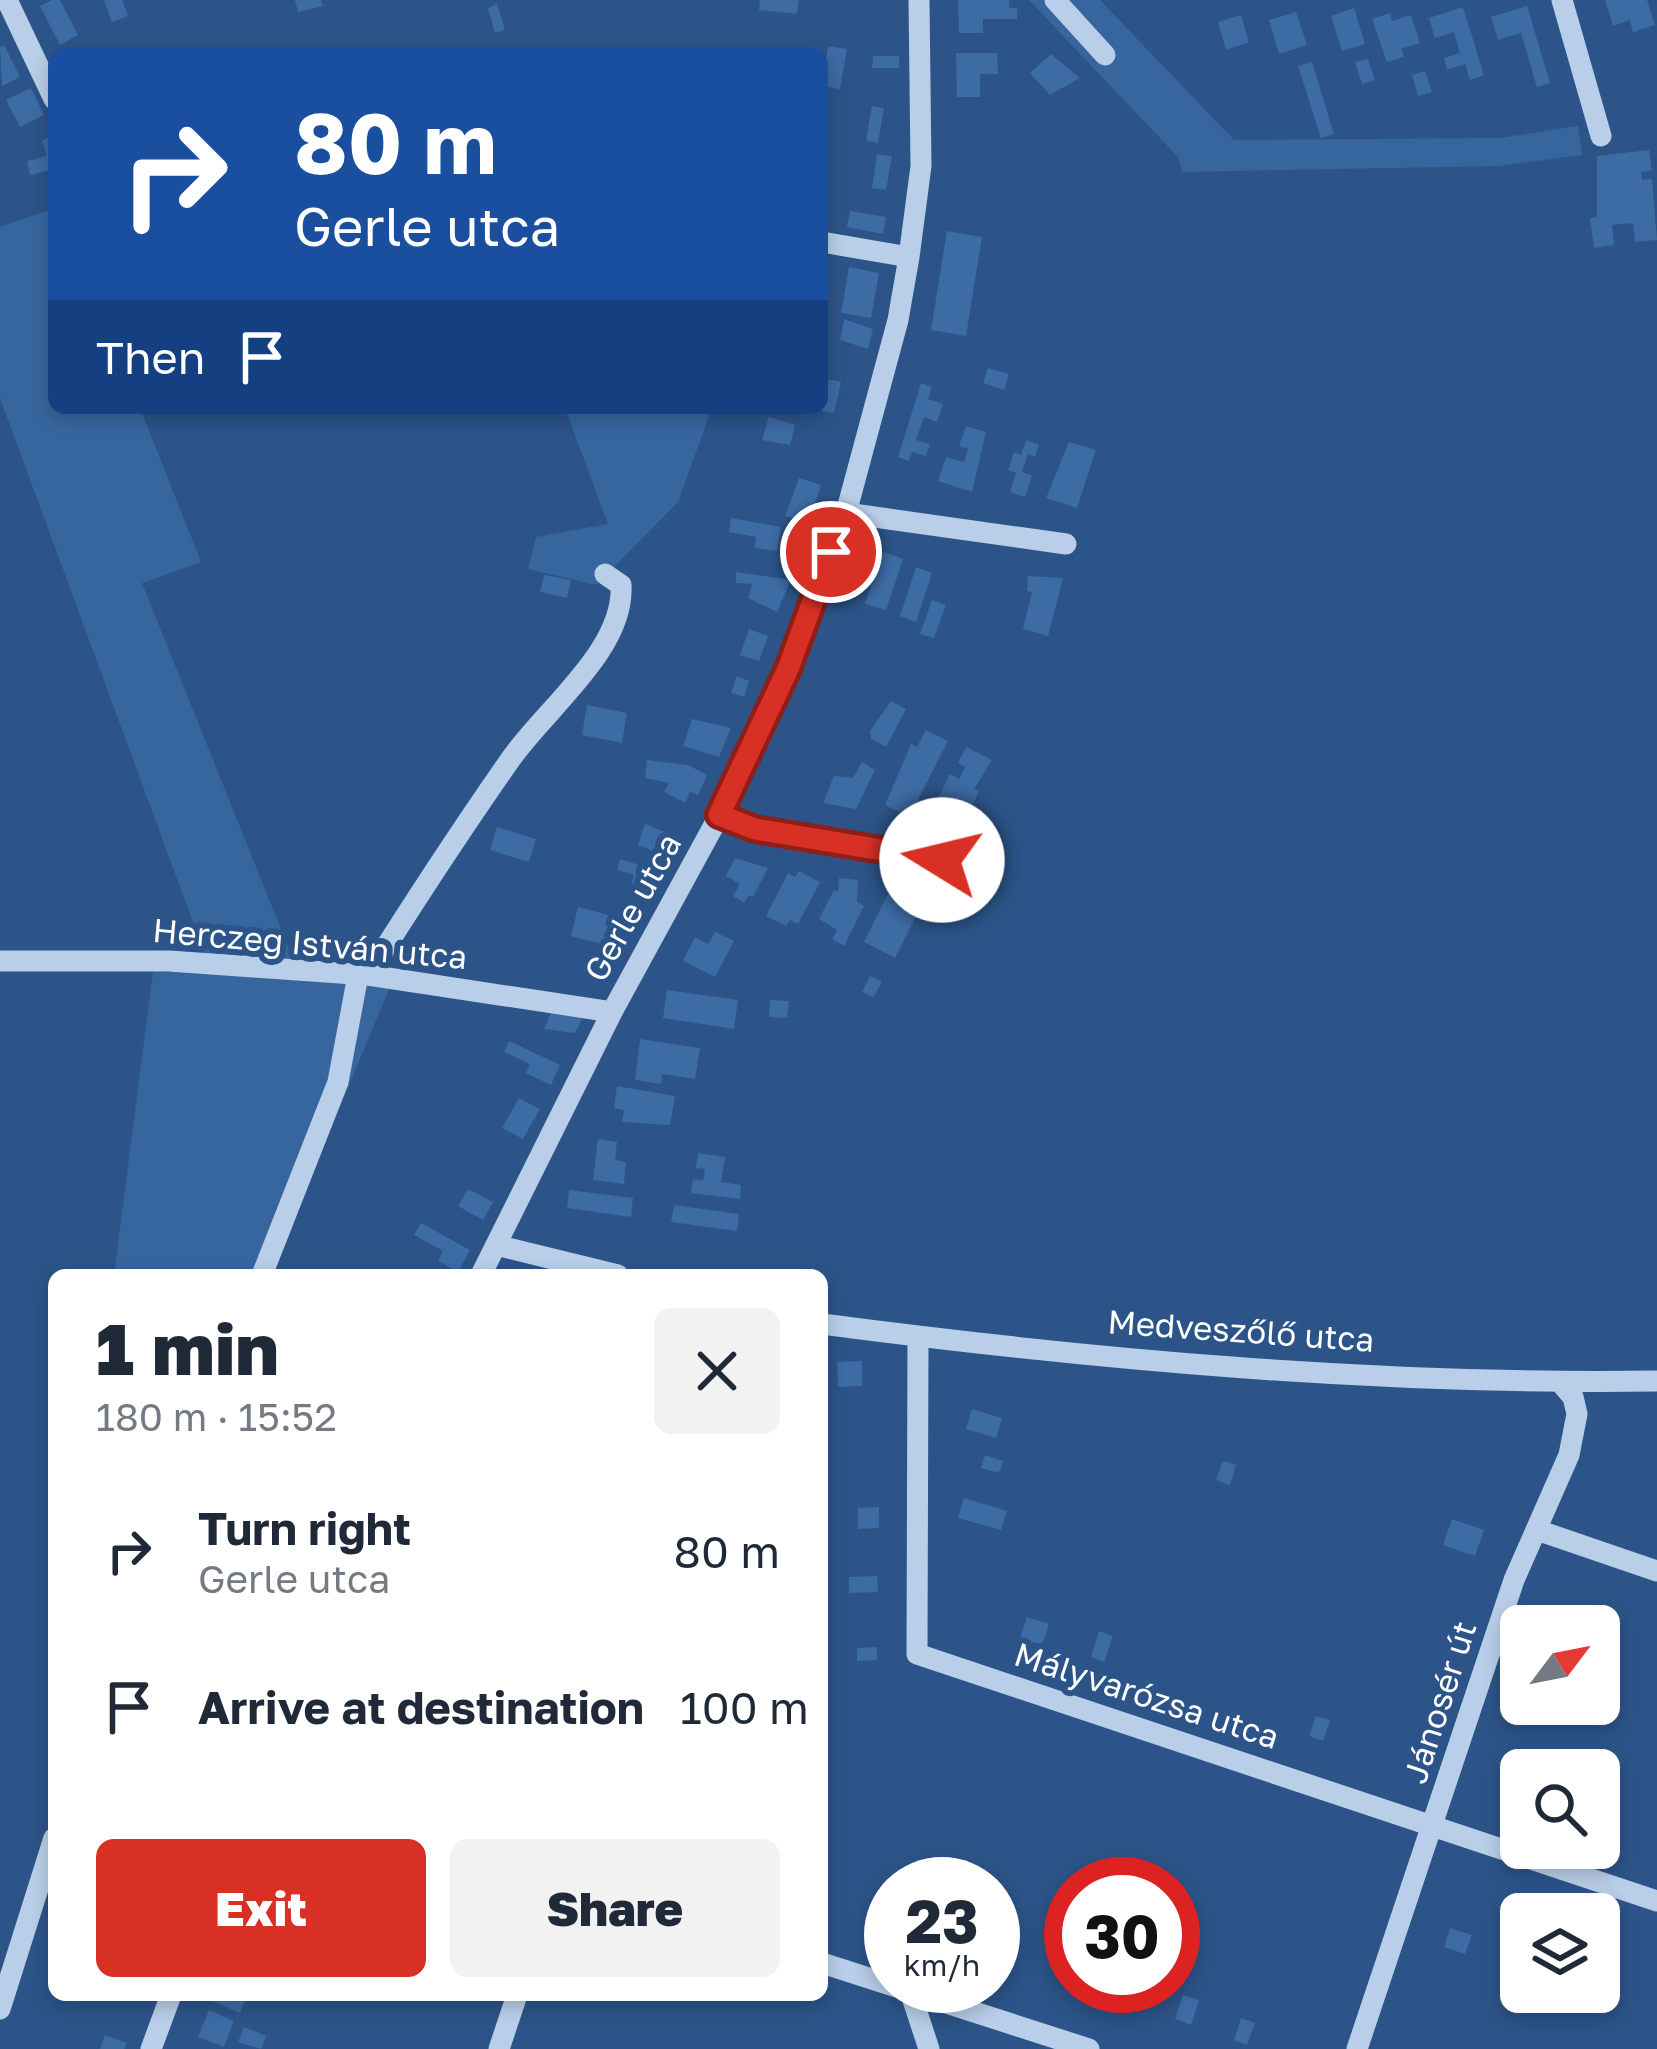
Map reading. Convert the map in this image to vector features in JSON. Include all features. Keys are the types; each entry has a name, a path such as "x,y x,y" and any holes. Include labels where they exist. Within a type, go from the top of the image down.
{"street":[{"path":"8,0 48,86"},
{"name":"Gerle utca","path":"484,1269 612,1012 719,815 788,669 846,513 898,320 909,257 921,166 919,0"},
{"path":"1055,0 1105,55"},
{"path":"1562,0 1601,136"},
{"path":"828,243 909,257"},
{"path":"846,513 1066,544"},
{"path":"264,1269 338,1082 363,975 515,753 583,674 622,603 621,585 605,574"},
{"path":"719,815 755,829 942,860"},
{"name":"Herczeg István utca","path":"0,961 170,961 363,975 612,1012"},
{"path":"496,1244 594,1269"},
{"name":"Medveszőlő utca","path":"828,1325 1252,1369 1560,1382 1657,1381"},
{"name":"Mályvarózsa utca","path":"918,1336 917,1654 1657,1901"},
{"name":"Jánosér út","path":"1357,2049 1514,1580 1574,1436 1573,1396 1560,1382"},
{"path":"1537,1530 1657,1570"},
{"path":"0,2009 48,1857"},
{"path":"828,1965 864,1978"},
{"path":"151,2049 169,2001"},
{"path":"499,2049 516,2001"},
{"path":"917,2013 929,2049"},
{"path":"972,2013 1089,2049"}],"shaded area":[{"path":"1029,0 1100,0 1234,140 1500,138 1578,126 1582,155 1498,166 1182,172 1178,157"},
{"path":"48,210 48,414 142,414 201,562 142,583 293,959 397,970 272,1269 115,1269 153,972 211,971 0,398 0,227"},
{"path":"567,414 710,414 678,502 596,585 528,569 536,537 608,524"}],"building":[{"path":"60,0 78,35 60,45 40,6"},
{"path":"104,0 122,0 128,16 112,22"},
{"path":"295,0 321,0 323,6 298,12"},
{"path":"760,0 799,0 797,14 759,10"},
{"path":"958,0 1009,0 1009,8 1017,8 1017,19 983,19 983,33 959,33"},
{"path":"1605,0 1647,0 1655,25 1633,32 1630,20 1613,26"},
{"path":"497,4 505,30 495,33 488,8"},
{"path":"1527,6 1550,83 1537,87 1521,33 1498,40 1491,17"},
{"path":"1463,7 1484,75 1470,80 1465,64 1447,70 1444,58 1460,53 1454,32 1435,38 1429,18"},
{"path":"1354,8 1365,44 1342,51 1331,16"},
{"path":"1296,12 1307,45 1279,54 1269,20"},
{"path":"1390,13 1392,21 1411,15 1420,43 1401,49 1404,57 1387,62 1372,19"},
{"path":"1241,15 1249,42 1226,50 1218,22"},
{"path":"4,45 20,77 2,86 0,47"},
{"path":"828,48 847,49 840,89 828,87"},
{"path":"956,53 997,53 998,74 980,74 980,97 957,97"},
{"path":"1051,54 1080,78 1050,95 1030,73"},
{"path":"873,56 899,56 899,68 872,68"},
{"path":"1368,59 1375,80 1362,84 1355,62"},
{"path":"1312,62 1334,134 1321,138 1298,66"},
{"path":"1425,71 1432,92 1418,96 1412,75"},
{"path":"31,88 44,115 20,127 6,100"},
{"path":"872,106 884,108 878,143 866,141"},
{"path":"48,138 48,170 30,175 27,161 47,156 42,141"},
{"path":"1649,150 1652,171 1641,172 1642,180 1652,179 1657,240 1635,242 1633,223 1612,225 1614,245 1594,248 1590,218 1597,217 1597,156"},
{"path":"877,154 892,156 886,190 872,188"},
{"path":"850,211 886,217 883,234 847,227"},
{"path":"947,231 982,237 966,336 931,330"},
{"path":"849,267 879,273 871,318 841,313"},
{"path":"844,319 873,329 868,349 840,340"},
{"path":"988,368 1009,374 1004,390 983,383"},
{"path":"828,379 841,382 834,413 828,412"},
{"path":"921,383 932,387 928,399 943,404 937,422 924,417 916,440 930,444 926,456 912,452 909,461 898,457"},
{"path":"769,417 795,425 790,445 762,440"},
{"path":"966,426 986,432 972,492 938,481 946,457 964,462 968,449 959,446"},
{"path":"1026,440 1039,445 1035,457 1028,454 1022,472 1032,475 1025,497 1010,492 1016,473 1008,470 1014,452 1021,455"},
{"path":"1069,442 1096,450 1077,508 1046,498"},
{"path":"799,478 821,485 808,524 785,516"},
{"path":"731,518 781,527 777,551 755,548 756,537 729,532"},
{"path":"875,549 903,559 886,610 865,604 879,561 872,559"},
{"path":"916,567 932,573 916,622 900,616"},
{"path":"736,572 791,580 777,612 748,598 752,584 736,583"},
{"path":"544,575 571,580 567,598 540,592"},
{"path":"1028,576 1063,578 1048,636 1023,629 1032,592 1027,591"},
{"path":"932,600 946,605 934,638 920,634"},
{"path":"749,629 768,636 759,661 740,655"},
{"path":"737,676 749,681 744,697 731,693"},
{"path":"891,701 906,709 886,747 871,739 870,731"},
{"path":"587,705 627,713 622,743 582,735"},
{"path":"692,719 731,728 719,757 683,746"},
{"path":"926,730 948,741 909,817 885,805 911,744 917,747"},
{"path":"966,747 992,760 974,789 979,791 972,806 963,802 953,822 932,811 950,774 959,779 965,767 958,763"},
{"path":"647,760 688,765 707,775 698,795 690,792 685,803 664,792 669,783 645,778"},
{"path":"862,762 875,770 856,809 823,803 834,776 853,778"},
{"path":"645,824 665,832 658,853 638,845"},
{"path":"497,827 536,839 529,862 490,850"},
{"path":"735,858 768,868 753,897 749,895 744,903 733,896 740,884 726,876"},
{"path":"620,859 658,871 652,890 631,883 634,875 617,870"},
{"path":"799,871 820,882 798,924 790,920 786,926 766,916 788,873 795,877"},
{"path":"839,878 858,880 857,902 864,906 844,946 832,939 837,930 819,919 834,890 838,892"},
{"path":"894,882 925,898 895,958 864,942"},
{"path":"578,907 630,923 626,931 610,925 605,945 571,936"},
{"path":"715,932 734,941 715,977 683,961 695,937 708,944"},
{"path":"870,976 882,981 874,997 862,992"},
{"path":"667,990 738,1000 734,1029 663,1018"},
{"path":"770,1000 789,1001 787,1018 769,1017"},
{"path":"552,1011 584,1015 575,1033 544,1029"},
{"path":"640,1039 700,1048 695,1079 662,1074 661,1084 635,1080"},
{"path":"509,1041 560,1065 551,1085 526,1073 530,1064 504,1052"},
{"path":"617,1086 675,1096 670,1125 622,1122 624,1110 614,1108"},
{"path":"519,1098 540,1109 523,1139 502,1128"},
{"path":"598,1139 617,1142 615,1160 626,1162 624,1184 593,1180"},
{"path":"698,1153 725,1157 721,1182 741,1185 740,1199 691,1193 693,1179 703,1181 705,1169 696,1168"},
{"path":"468,1189 493,1202 483,1220 458,1206"},
{"path":"569,1190 633,1198 631,1217 567,1208"},
{"path":"674,1205 739,1214 737,1231 671,1222"},
{"path":"421,1223 470,1250 460,1269 453,1269 438,1261 443,1251 414,1235"},
{"path":"862,1361 862,1386 838,1387 837,1362"},
{"path":"972,1409 1002,1418 996,1438 966,1429"},
{"path":"985,1455 1003,1461 999,1473 981,1468"},
{"path":"1223,1461 1236,1465 1230,1485 1216,1480"},
{"path":"964,1498 1007,1511 1001,1530 958,1518"},
{"path":"879,1507 879,1528 858,1529 858,1508"},
{"path":"1452,1519 1484,1530 1475,1556 1443,1545"},
{"path":"877,1576 878,1592 849,1593 849,1577"},
{"path":"1027,1617 1049,1624 1042,1645 1020,1638"},
{"path":"1099,1631 1113,1636 1104,1662 1091,1657"},
{"path":"877,1647 877,1660 857,1661 857,1648"},
{"path":"1316,1716 1330,1720 1323,1741 1309,1736"},
{"path":"1450,1928 1472,1935 1465,1954 1444,1947"},
{"path":"212,2001 245,2001 240,2013"},
{"path":"209,2010 234,2021 224,2047 198,2037"},
{"path":"1177,2013 1195,2013 1191,2025 1175,2019"},
{"path":"1241,2018 1255,2023 1247,2045 1234,2040"},
{"path":"244,2027 266,2036 261,2049 238,2042"},
{"path":"105,2035 127,2043 124,2049 100,2049"}],"route":[{"path":"831,552 788,669 719,815 755,829 942,860"}]}
